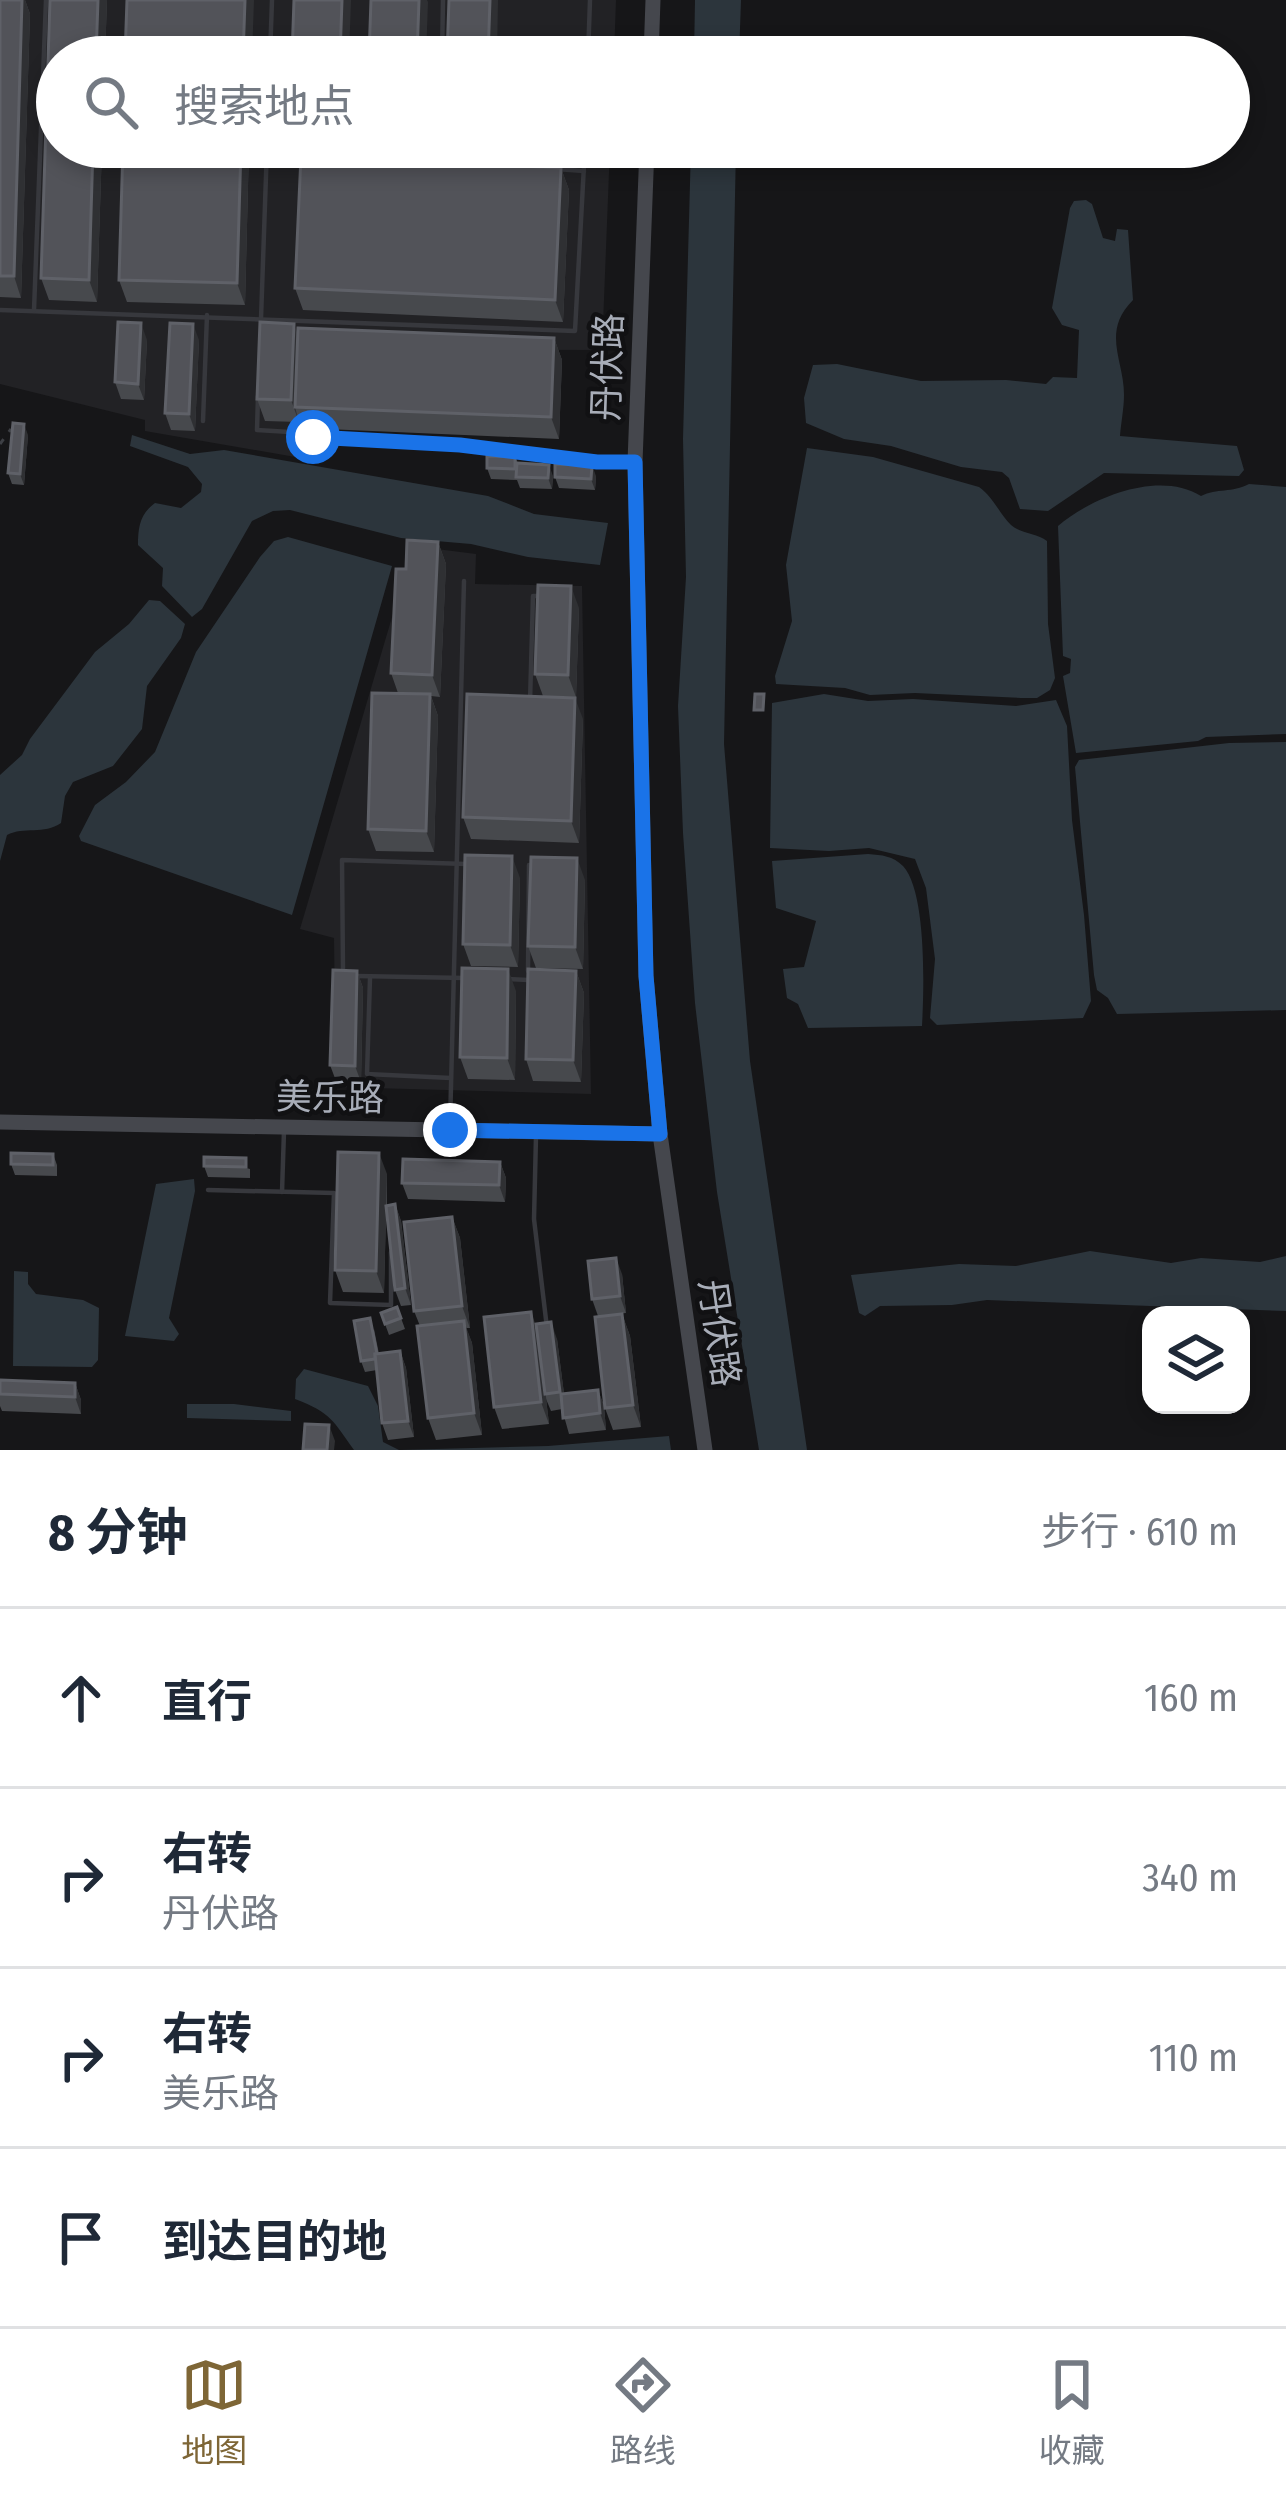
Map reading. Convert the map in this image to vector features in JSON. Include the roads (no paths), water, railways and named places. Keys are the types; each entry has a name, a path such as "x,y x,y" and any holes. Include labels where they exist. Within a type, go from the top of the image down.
{"main road":[{"path":"652,36 653,0"},
{"name":"丹伏路","path":"646,168 635,462 646,976 660,1134 705,1450"},
{"name":"美乐路","path":"0,1122 660,1134"}],"lane":[{"path":"45,36 46,0"},
{"path":"271,36 272,0"},
{"path":"442,36 443,0"},
{"path":"589,36 590,0"},
{"path":"34,310 39,168"},
{"path":"260,340 266,168"},
{"path":"542,168 584,171"},
{"path":"0,310 574,331 584,168"},
{"path":"203,421 207,315"},
{"path":"259,385 257,430 290,433"},
{"path":"313,437 635,462"},
{"path":"450,1130 464,581"},
{"path":"530,707 533,596 553,596"},
{"path":"471,978 343,975 342,860 473,864"},
{"path":"490,979 528,980 529,865 510,865"},
{"path":"370,976 367,1074 451,1078"},
{"path":"0,1122 0,1140"},
{"path":"282,1192 284,1127"},
{"path":"536,1132 534,1220 548,1328"},
{"path":"208,1190 334,1193 331,1303 391,1305 391,1252"}]}
